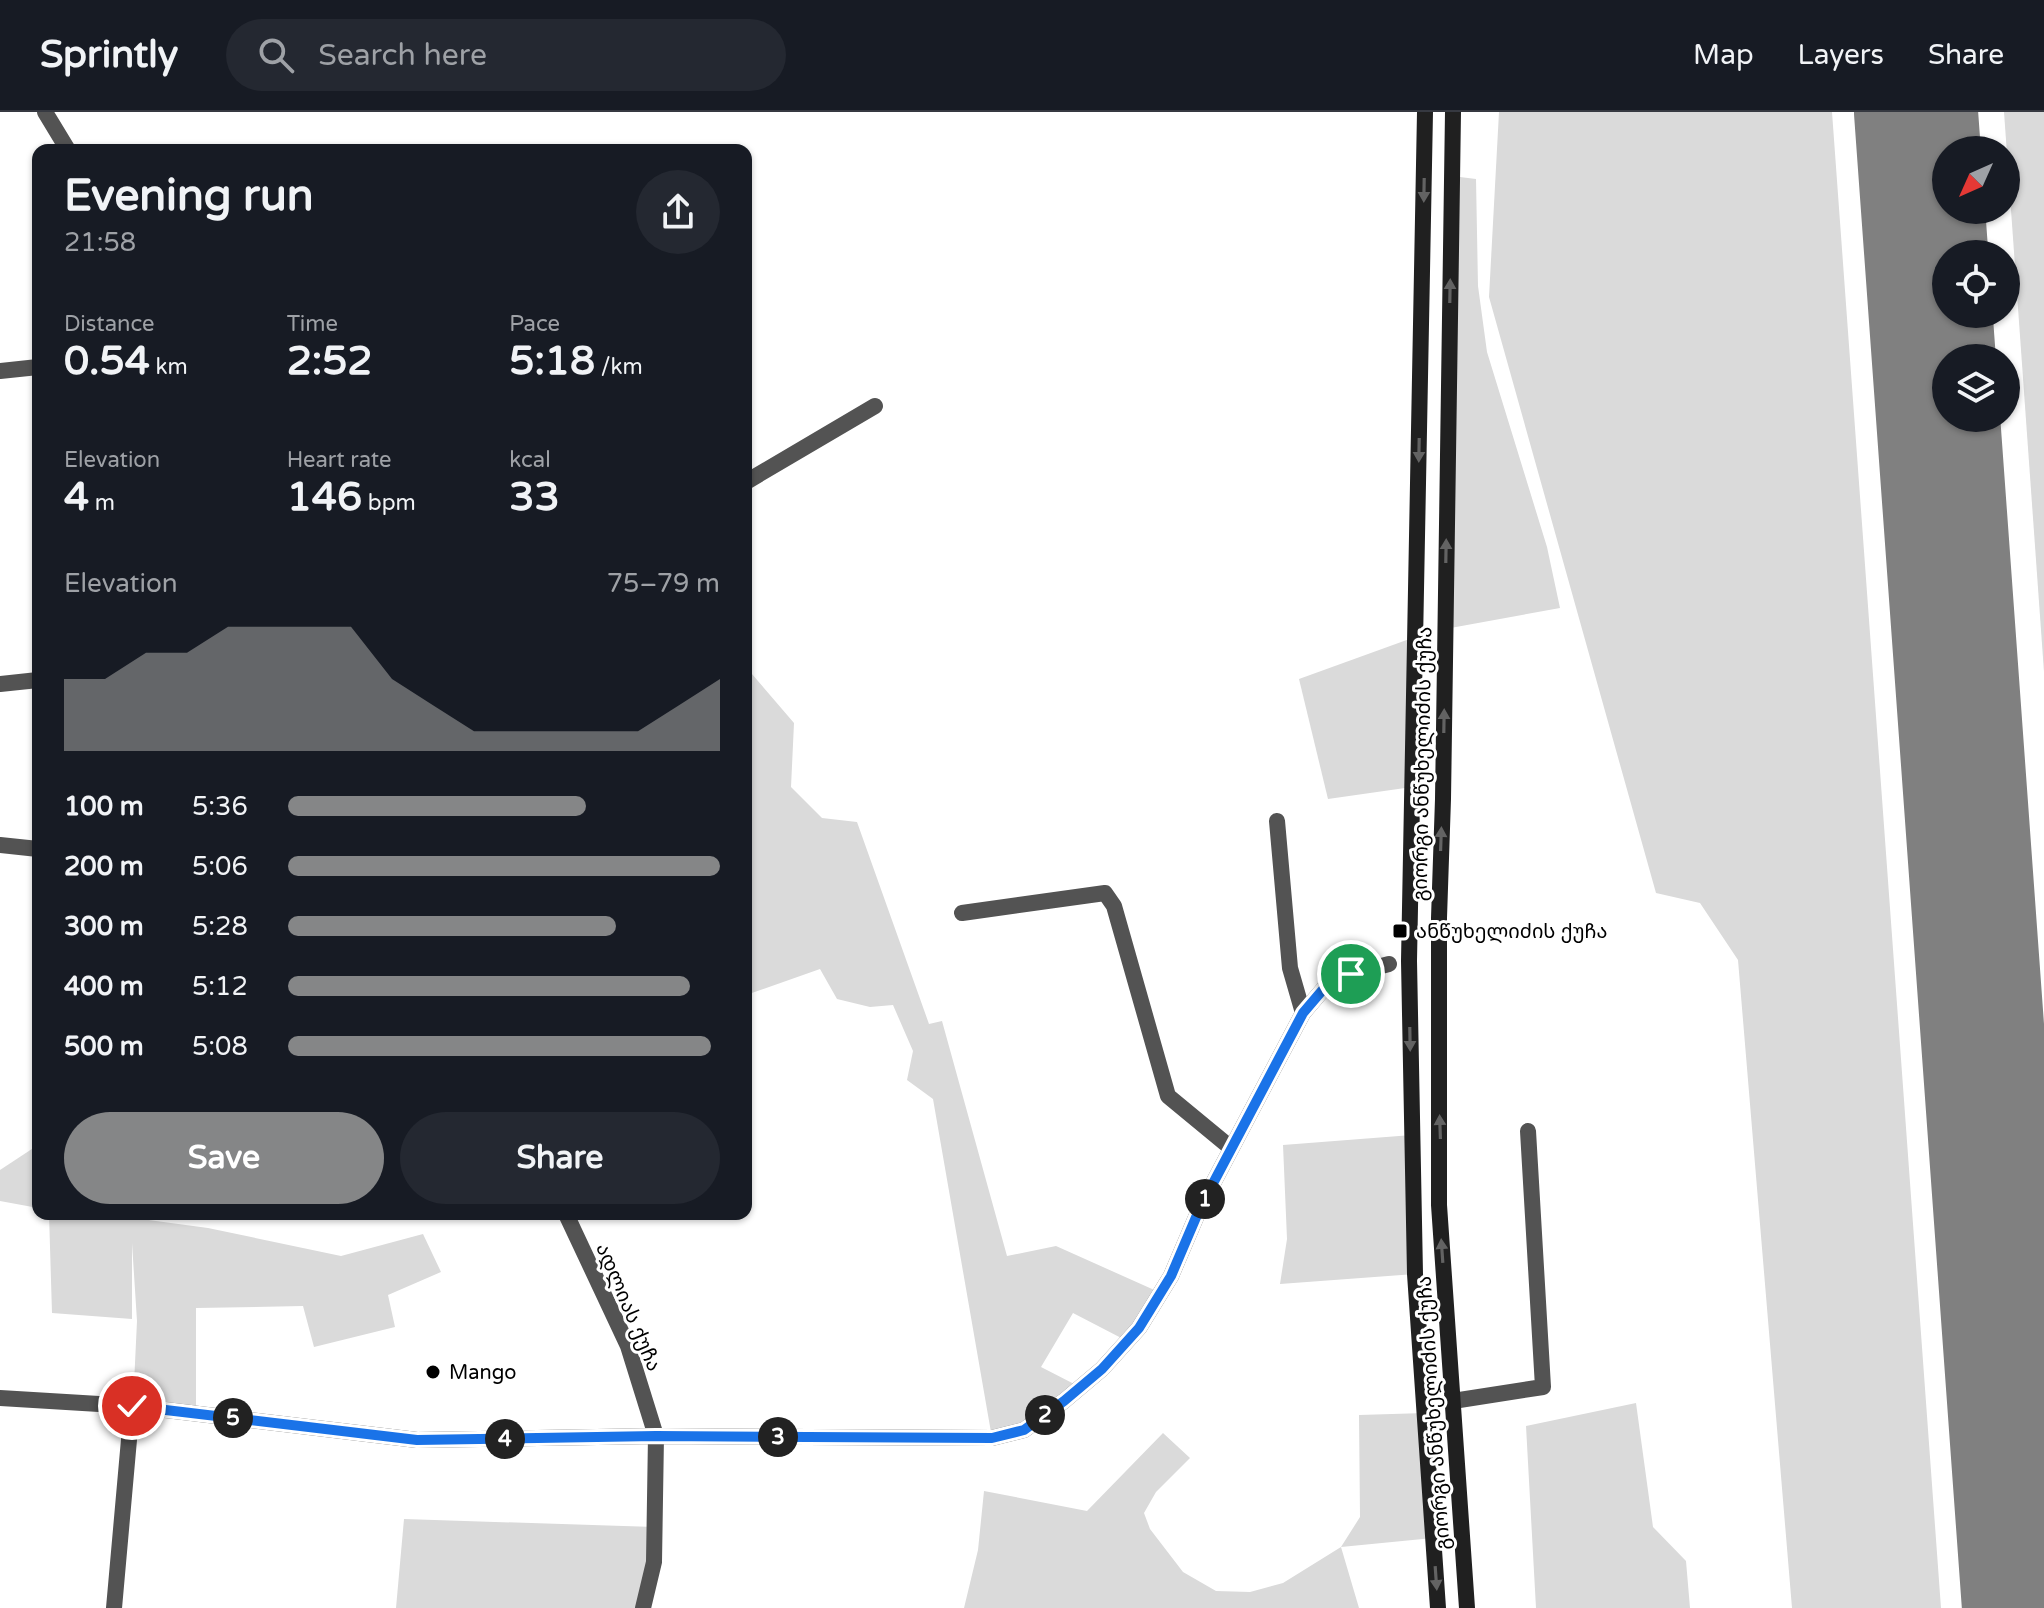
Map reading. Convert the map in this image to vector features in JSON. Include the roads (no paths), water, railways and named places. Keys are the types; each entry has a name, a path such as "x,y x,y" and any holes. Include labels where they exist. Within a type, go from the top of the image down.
{"main road":[{"name":"გიორგი ანწუხელიძის ქუჩა","path":"1425,112 1409,961 1415,1274 1438,1608"},
{"name":"გიორგი ანწუხელიძის ქუჩა","path":"1453,112 1438,981 1439,1205 1467,1608"}],"street":[{"path":"45,112 64,144"},
{"path":"0,371 32,368"},
{"path":"752,478 875,406"},
{"path":"0,684 32,681"},
{"path":"1277,821 1290,968 1303,1013"},
{"path":"0,845 32,848"},
{"path":"962,913 1105,893 1114,906 1168,1096 1231,1148"},
{"path":"0,1398 132,1406 417,1440 656,1436 992,1438 1024,1430 1102,1369 1139,1328 1171,1276 1200,1208 1303,1013 1326,986 1351,974 1389,964"},
{"path":"1453,1401 1543,1387 1528,1131"},
{"name":"ადლიას ქუჩა","path":"569,1220 628,1346 656,1436 654,1562 643,1608"},
{"path":"114,1608 132,1406"}],"place":[{"name":"ანწუხელიძის ქუჩა","path":"1400,931"},
{"name":"Mango","path":"433,1372"}]}
